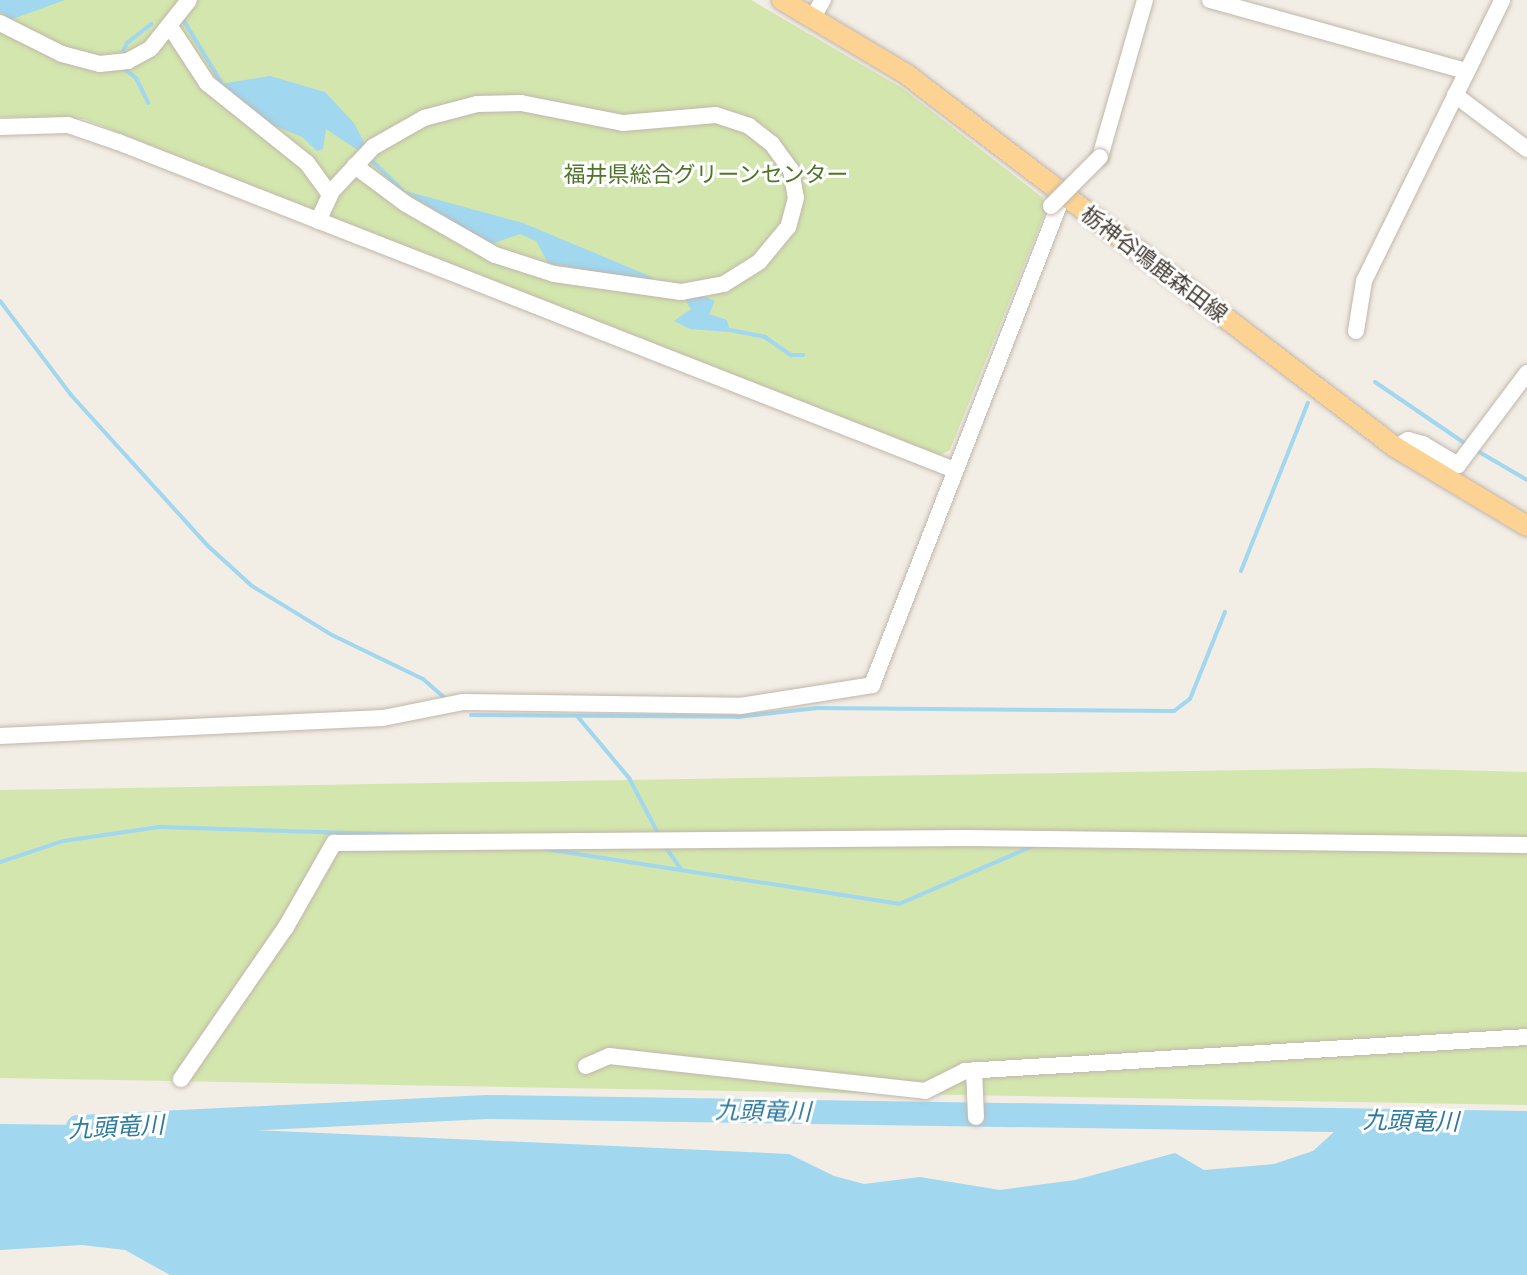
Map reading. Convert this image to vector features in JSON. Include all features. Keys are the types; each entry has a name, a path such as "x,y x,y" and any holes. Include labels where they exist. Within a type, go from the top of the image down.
{"main road":[{"name":"栃神谷鳴鹿森田線","path":"782,0 818,8 906,74 1057,200 1395,447 1527,526"}],"street":[{"path":"0,23 62,54 100,64 128,61 171,28 189,0"},
{"path":"0,736 383,718 463,702 740,706 872,685 1057,200 1100,157 1145,0"},
{"path":"1210,0 1466,71"},
{"path":"1356,331 1364,281 1502,0"},
{"path":"171,28 207,83 307,163 330,195"},
{"path":"1455,95 1527,149"},
{"path":"318,221 330,195 355,166 373,147 424,118 477,104 521,103 623,123 716,115 749,126 772,144 791,170 796,198 788,227 759,262 724,284 681,292 554,274 495,255 406,204 355,166"},
{"path":"0,127 68,125 85,130 952,469"},
{"path":"1395,447 1408,440 1458,465 1527,373"},
{"path":"181,1079 286,927 334,843 967,838 1527,845"},
{"path":"586,1066 609,1056 925,1091 974,1070 1527,1037"},
{"path":"974,1070 976,1117"}],"green space":[{"name":"福井県総合グリーンセンター","path":"0,0 751,0 902,88 1043,198 1046,210 950,450 936,457 84,119 0,117"},
{"path":"1376,768 1527,772 1527,1105 0,1078 0,790"}],"water":[{"path":"0,0 65,0 10,20 0,12"},
{"path":"270,76 325,92 354,123 367,148 362,153 326,129 323,149 317,151 302,137 263,121 220,84"},
{"path":"402,190 523,223 652,277 650,282 548,263 536,241 520,234 494,243 478,238"},
{"path":"701,295 715,301 709,314 727,320 730,332 690,329 674,321 691,309 684,298"},
{"path":"1527,1113 1527,1275 170,1275 125,1250 82,1245 0,1250 0,1124 167,1126 789,1154 834,1176 864,1184 920,1177 1000,1190 1075,1180 1175,1153 1204,1170 1274,1164 1313,1151 1344,1123 1369,1117 1444,1115 1485,1128 1505,1126"}],"waterway":[{"path":"181,16 221,82"},
{"path":"120,58 127,43 151,24"},
{"path":"122,67 136,78 148,103"},
{"path":"369,158 402,190"},
{"path":"0,301 71,395 208,546 252,586 332,635 423,679 446,699"},
{"path":"730,330 765,337 791,355 803,355"},
{"path":"1375,382 1466,444"},
{"path":"1241,571 1308,403"},
{"path":"1474,449 1527,480"},
{"path":"471,715 738,717 817,708 1174,711 1190,699 1225,612"},
{"path":"578,717 629,778 660,837"},
{"path":"0,862 63,841 159,827 417,835"},
{"path":"664,845 681,869"},
{"path":"545,849 899,904 1033,846"},
{"name":"九頭竜川","path":"78,1127 488,1107 1527,1123"}]}
